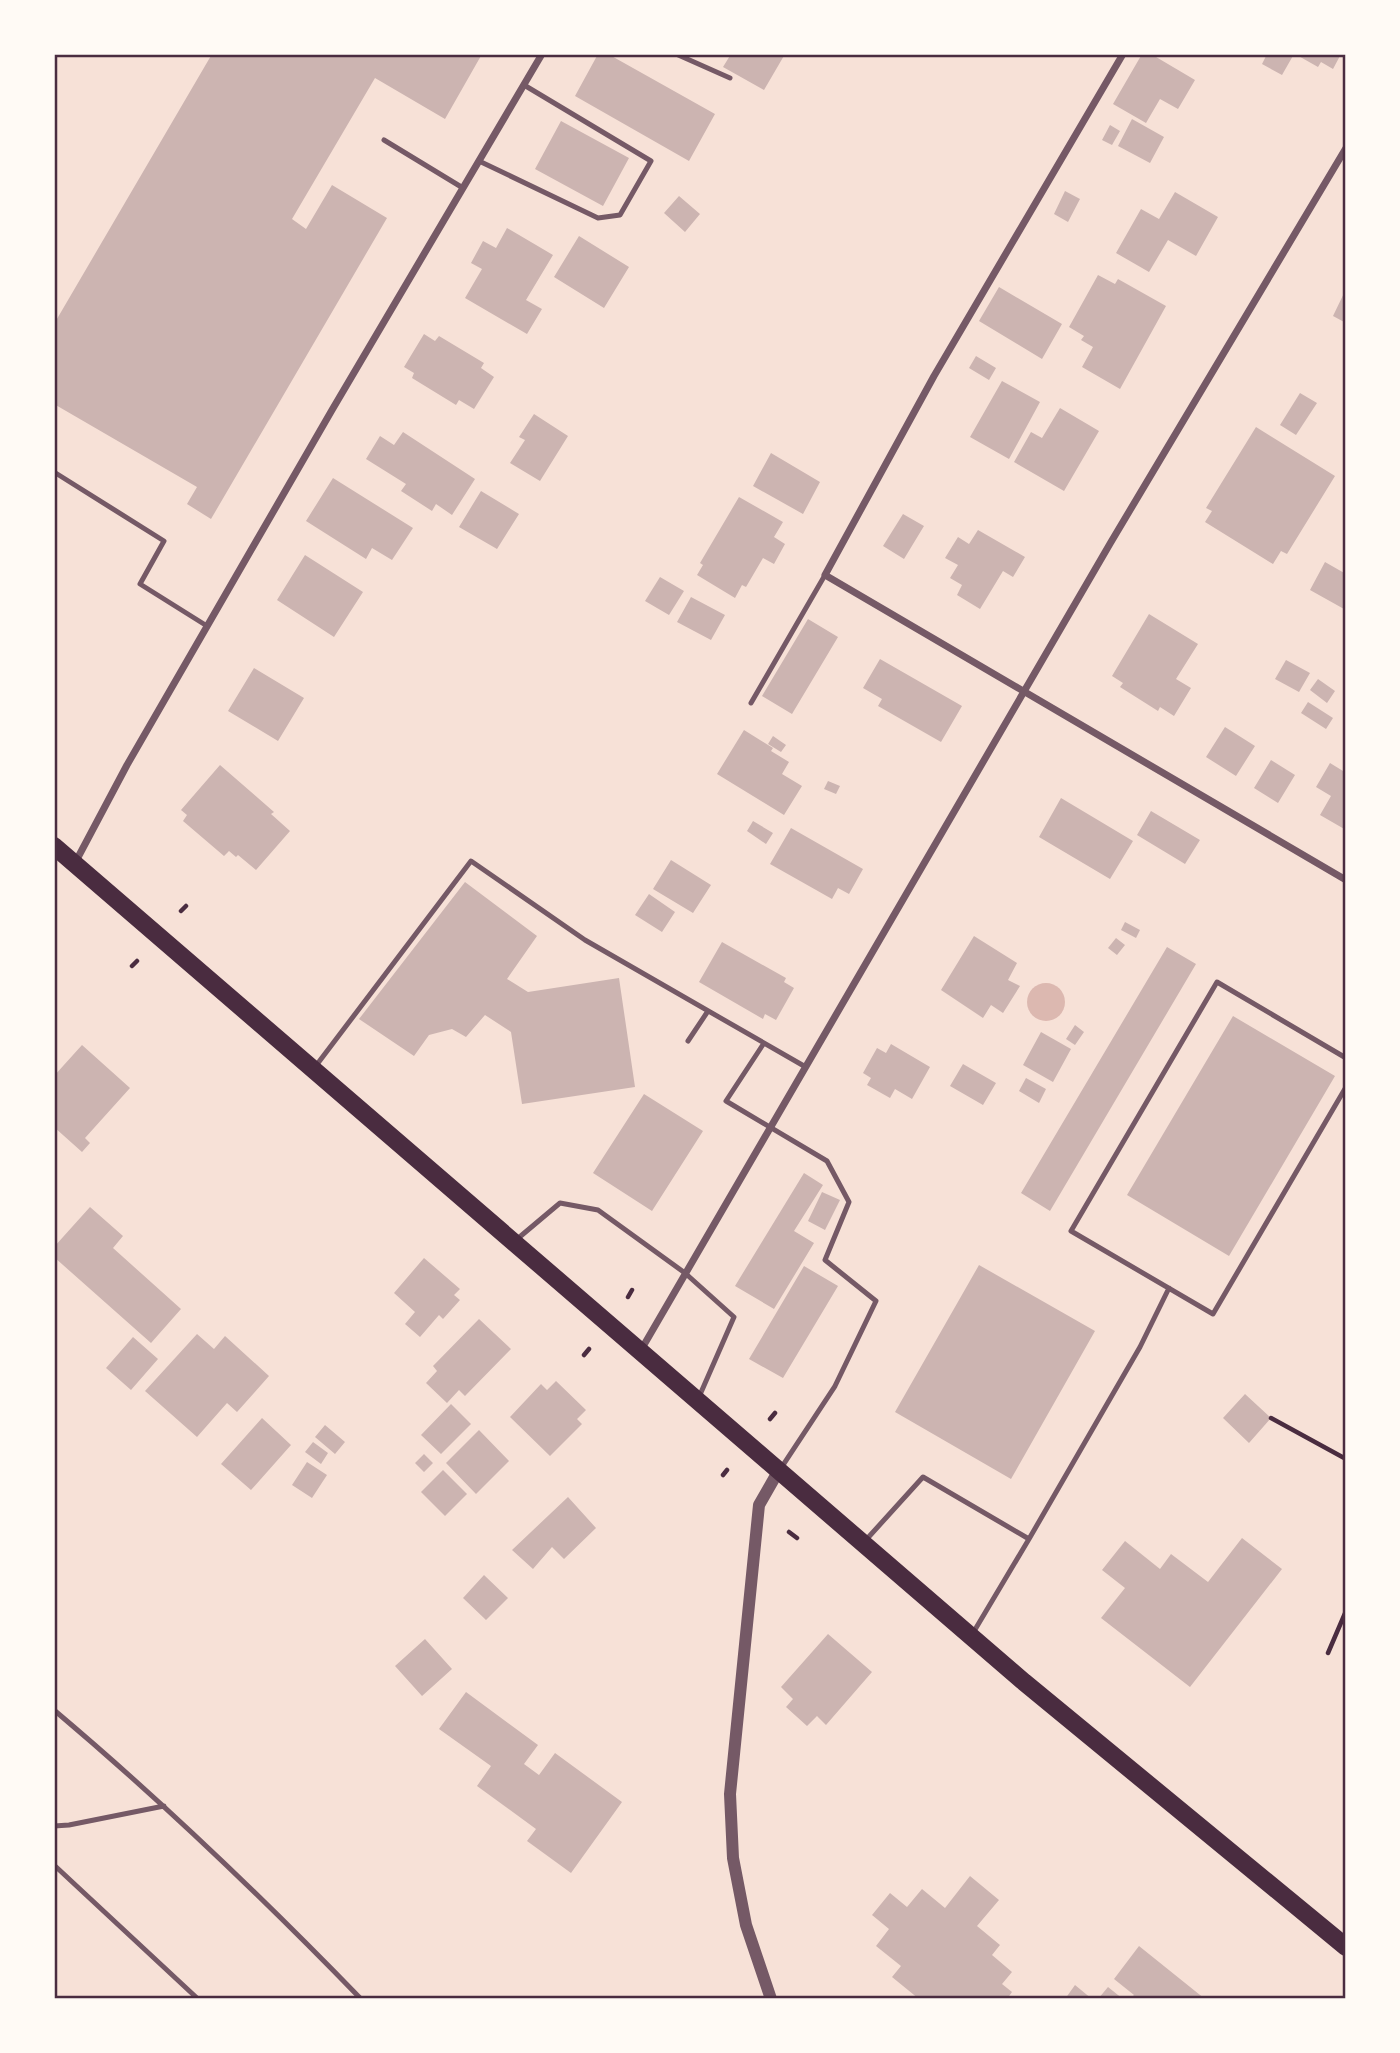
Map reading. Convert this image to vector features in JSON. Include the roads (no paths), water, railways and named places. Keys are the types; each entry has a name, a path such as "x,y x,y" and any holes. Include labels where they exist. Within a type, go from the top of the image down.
{"main road":[{"path":"54,846 972,1636 1346,1947"}],"street":[{"path":"75,864 127,765 207,626 542,54"},
{"path":"1123,54 940,364 825,575 1346,880"},
{"path":"640,1350 1111,542 1346,148"},
{"path":"771,1999 746,1925 733,1858 730,1794 759,1506 779,1470"}],"lane":[{"path":"676,54 730,78"},
{"path":"480,161 598,218 620,215 651,160 524,85"},
{"path":"383,140 463,188"},
{"path":"54,472 164,541 140,584 207,626"},
{"path":"751,703 825,575"},
{"path":"313,1069 471,861 585,940 804,1066"},
{"path":"1346,1058 1217,982 1071,1231 1213,1314 1346,1087"},
{"path":"688,1041 708,1011"},
{"path":"764,1043 726,1101 827,1161 849,1202 824,1260 876,1301 835,1387 779,1470"},
{"path":"514,1242 559,1203 598,1210 685,1273 734,1317 698,1400"},
{"path":"972,1636 1140,1347 1169,1288"},
{"path":"863,1543 923,1477 1029,1539"},
{"path":"54,1710 164,1806 264,1899 361,1999"},
{"path":"54,1826 164,1806"},
{"path":"54,1865 198,1999"}]}
